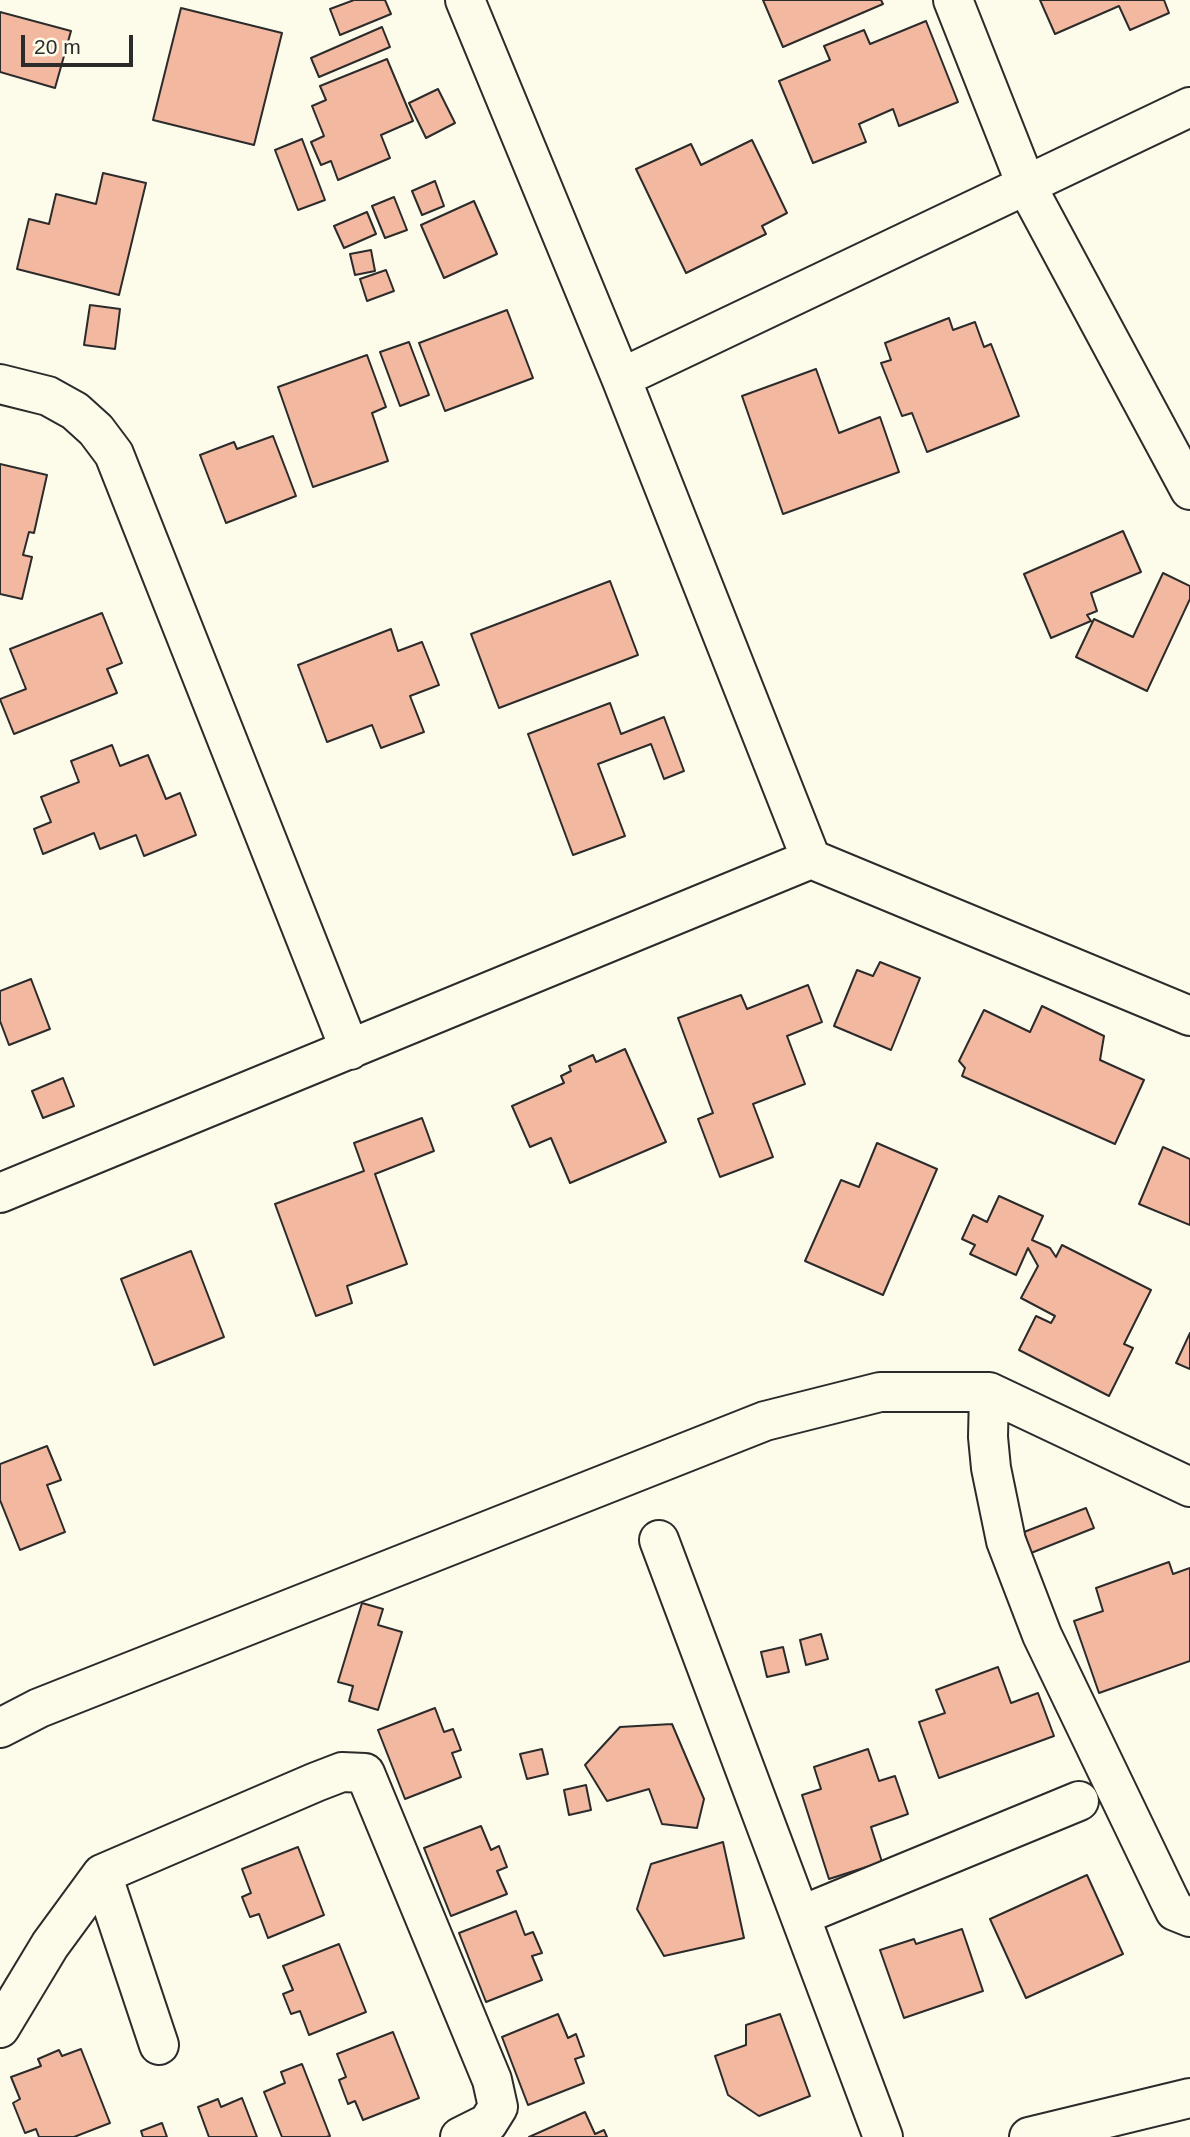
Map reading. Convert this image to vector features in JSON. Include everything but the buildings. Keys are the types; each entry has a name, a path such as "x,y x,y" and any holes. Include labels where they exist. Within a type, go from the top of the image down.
{"lane":[{"path":"465,0 621,378 811,859"},
{"path":"953,0 1027,187 1190,490"},
{"path":"621,378 1027,187 1190,107"},
{"path":"0,384 48,396 75,411 96,429 114,454 350,1050"},
{"path":"0,1193 811,859 1190,1016"},
{"path":"0,1728 39,1708 765,1421 880,1392 989,1392 1190,1486"},
{"path":"989,1392 988,1437 991,1468 1011,1553 1042,1635 1161,1885 1175,1911 1190,1917"},
{"path":"659,1540 883,2137"},
{"path":"0,2028 50,1945 102,1874 342,1772 365,1773 492,2080 498,2107 488,2123 460,2137"},
{"path":"800,1916 1079,1801"},
{"path":"102,1874 159,2045"},
{"path":"1029,2137 1190,2098"}]}
